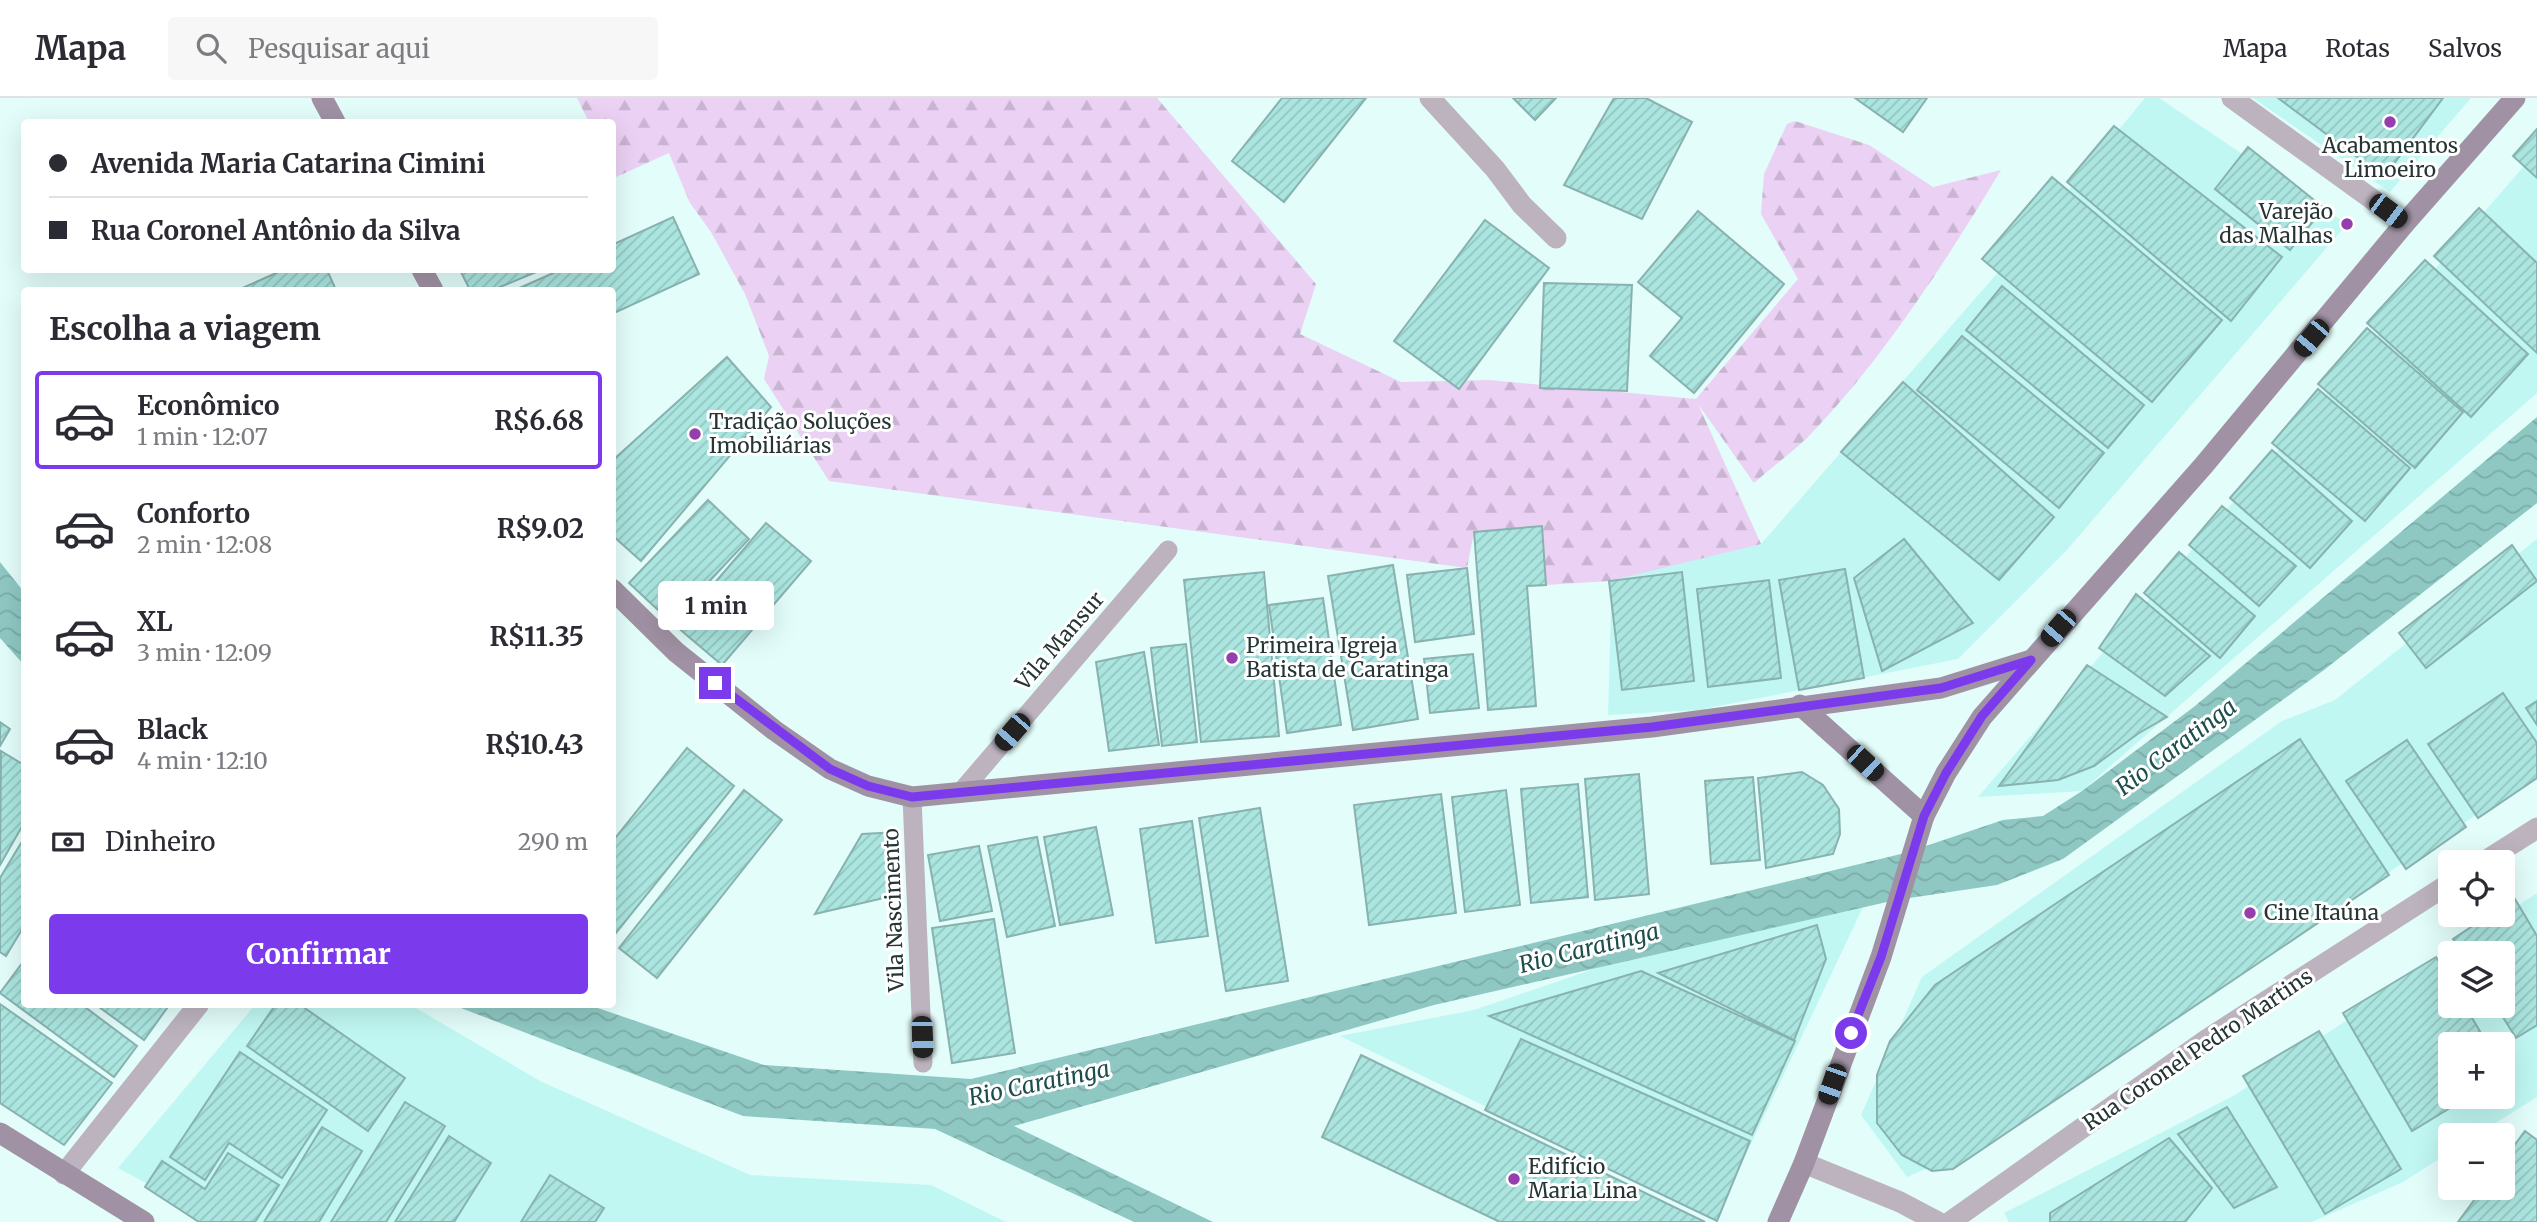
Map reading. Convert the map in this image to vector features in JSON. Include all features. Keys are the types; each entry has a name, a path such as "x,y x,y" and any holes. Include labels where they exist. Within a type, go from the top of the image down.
{"main road":[{"path":"322,98 333,119"},
{"path":"1778,1222 1804,1163 1881,957 1924,816 1946,773 1982,716 2204,465 2405,223 2515,98"},
{"path":"616,593 676,652 774,730 830,769 868,786 912,797 1652,727 1941,688 2031,660"},
{"path":"1800,705 1924,816"},
{"path":"0,1133 144,1222"}],"street":[{"path":"1430,98 1495,169 1522,205 1556,237"},
{"path":"2232,98 2405,223"},
{"path":"2502,850 2537,828"},
{"name":"Rua Coronel Pedro Martins","path":"1950,1222 2206,1040 2438,891"},
{"path":"64,1174 196,1008"},
{"path":"1804,1163 1900,1202 1938,1222"}],"lane":[{"name":"Vila Mansur","path":"960,793 1168,550"},
{"name":"Vila Nascimento","path":"912,797 923,1063"}],"shaded area":[{"path":"2145,98 2159,98 2347,224 2066,551 1958,659 1698,710 1608,715 1612,576 1761,544 2048,215"},
{"path":"2253,98 2471,98 2390,192"},
{"path":"2537,151 2537,393 2082,791 1978,797"},
{"path":"2537,539 2537,775 2194,1000 1925,1169 1907,1177 1861,1115 1922,977 2282,721 2335,700"},
{"path":"1880,871 1716,1218 1340,1036 1474,1010"},
{"path":"2537,893 2537,1097 2496,1123 2438,1123 2438,1160 2403,1182 2312,1222 2009,1222 2004,1213 2235,1095 2438,959 2438,1018 2515,1018 2515,941 2465,941 2486,927 2515,927 2515,908"},
{"path":"252,1008 416,1008 540,1081 750,1175 931,1185 1006,1222 219,1222 118,1168"}],"green space":[{"path":"577,98 1157,98 1316,284 1300,334 1401,382 1489,380 1696,399 1798,279 1761,214 1764,174 1787,124 1795,121 1869,145 1933,187 2001,170 1912,309 1861,376 1807,438 1754,483 1698,404 1761,544 1609,581 1546,585 1541,526 1474,532 1467,568 829,481 764,379 769,356 745,294 711,232 690,203 669,153 616,177 616,119 588,119"}],"water":[{"name":"Rio Caratinga","path":"2537,417 2537,503 2324,670 2063,859 1997,885 1896,900 1434,1005 1014,1126 1213,1222 1134,1222 935,1129 743,1116 461,1008 598,1008 764,1065 971,1079 1905,853 2003,820 2043,816 2082,791 2195,706"},
{"path":"0,562 21,588 21,662 0,638"}],"building":[{"path":"1282,98 1366,98 1284,202 1232,161"},
{"path":"1513,98 1556,98 1535,120"},
{"path":"1614,98 1646,98 1692,122 1642,219 1564,185"},
{"path":"1855,98 1927,98 1903,132"},
{"path":"2278,98 2443,98 2384,177"},
{"path":"2114,126 2282,257 2231,321 2067,182"},
{"path":"2537,129 2537,178 2513,156"},
{"path":"2248,147 2324,208 2290,250 2215,189"},
{"path":"2052,177 2222,320 2152,402 1982,259"},
{"path":"2479,208 2537,263 2537,353 2434,256"},
{"path":"1698,211 1784,284 1694,393 1650,356 1682,318 1638,282"},
{"path":"673,217 699,274 616,312 616,287 522,287 553,273 616,273 616,243"},
{"path":"1485,220 1549,268 1459,389 1394,341"},
{"path":"2425,260 2528,354 2471,417 2367,323"},
{"path":"276,273 328,273 335,287 245,287"},
{"path":"462,273 534,273 500,287 468,287"},
{"path":"1544,283 1632,285 1627,391 1540,388"},
{"path":"2002,286 2144,405 2108,448 1966,330"},
{"path":"2367,328 2463,412 2415,468 2318,384"},
{"path":"1962,336 2104,453 2059,508 1917,390"},
{"name":"Tradição Soluções Imobiliárias","path":"727,357 771,407 641,561 616,539 616,457"},
{"path":"1903,382 2054,517 1999,580 1841,452"},
{"path":"2318,389 2410,468 2365,521 2272,443"},
{"path":"2272,450 2352,521 2310,568 2230,498"},
{"path":"708,500 749,539 671,622 629,583"},
{"path":"2222,506 2296,566 2259,606 2189,545"},
{"path":"766,523 811,561 722,665 677,627"},
{"path":"1542,526 1546,585 1527,586 1536,706 1488,710 1474,532"},
{"path":"1904,539 1973,623 1882,671 1854,578"},
{"path":"2512,545 2537,581 2426,668 2399,633"},
{"path":"2179,552 2255,616 2220,658 2144,593"},
{"path":"1393,565 1418,719 1353,730 1328,576"},
{"path":"1467,568 1474,634 1415,642 1407,575"},
{"path":"1845,569 1864,678 1799,690 1779,580"},
{"name":"Primeira Igreja Batista de Caratinga","path":"1264,572 1279,736 1201,742 1184,580"},
{"path":"1682,572 1694,681 1622,690 1609,581"},
{"path":"1769,580 1781,678 1708,687 1697,589"},
{"path":"2136,594 2210,656 2165,696 2099,648"},
{"path":"1323,598 1341,725 1287,733 1269,605"},
{"path":"1186,644 1197,742 1162,746 1151,648"},
{"path":"1144,652 1159,745 1109,751 1096,662"},
{"path":"1473,654 1479,708 1430,713 1424,659"},
{"path":"2087,665 2167,717 2139,733 2094,766 2058,780 1999,786"},
{"path":"2503,693 2537,743 2537,778 2478,818 2428,744"},
{"path":"2537,701 2537,725 2526,708"},
{"path":"0,722 10,729 0,746"},
{"path":"2300,739 2389,875 1953,1169 1932,1171 1902,1155 1877,1123 1877,1075 1890,1041 1935,985"},
{"path":"2407,740 2466,827 2406,869 2346,781"},
{"path":"687,748 734,786 616,933 616,837"},
{"path":"1,751 21,763 21,828 0,865"},
{"path":"1802,772 1823,785 1839,809 1840,834 1833,854 1766,868 1758,778"},
{"path":"1639,774 1649,894 1595,900 1585,779"},
{"path":"1753,777 1760,860 1711,864 1705,781"},
{"path":"1578,784 1588,897 1531,903 1521,789"},
{"path":"744,790 782,820 657,978 619,948"},
{"path":"1506,790 1520,905 1465,912 1452,797"},
{"path":"1441,794 1456,913 1369,925 1354,805"},
{"path":"1260,808 1288,981 1226,991 1199,818"},
{"path":"1192,821 1208,936 1156,943 1140,829"},
{"path":"1096,827 1113,915 1060,925 1044,837"},
{"path":"899,832 897,895 815,914 862,834"},
{"path":"1037,837 1055,926 1007,937 988,846"},
{"path":"21,843 21,931 6,956 0,952 0,878"},
{"path":"979,846 992,911 940,921 928,855"},
{"path":"2515,899 2537,936 2537,1025 2516,1038 2515,1032 2512,1032 2504,1018 2515,1018 2515,941 2453,939 2471,927 2515,927"},
{"path":"994,919 1015,1053 952,1063 932,928"},
{"path":"1817,925 1826,959 1794,1040 1658,973"},
{"path":"2436,957 2438,1018 2472,1018 2480,1032 2438,1032 2438,1109 2448,1109 2412,1131 2343,1013"},
{"path":"21,965 21,1008 86,1008 137,1046 114,1077 0,993"},
{"path":"1641,971 1795,1041 1752,1135 1489,1016"},
{"path":"0,1004 112,1083 64,1145 0,1103"},
{"path":"100,1008 167,1008 144,1040"},
{"path":"273,1008 305,1008 405,1078 368,1131 247,1046"},
{"path":"2319,1031 2401,1169 2325,1214 2243,1076"},
{"path":"1521,1039 1750,1141 1717,1221 1485,1110"},
{"path":"240,1052 327,1110 282,1178 229,1143 205,1180 170,1157"},
{"name":"Edifício Maria Lina","path":"1361,1055 1705,1222 1500,1222 1322,1137"},
{"path":"405,1102 445,1126 386,1222 331,1222"},
{"path":"2227,1107 2277,1187 2234,1208 2178,1134"},
{"path":"322,1127 362,1151 319,1222 264,1222"},
{"path":"2525,1131 2537,1140 2537,1222 2458,1222 2474,1200 2515,1200 2515,1144"},
{"path":"449,1136 491,1163 454,1222 395,1222"},
{"path":"2169,1138 2212,1188 2185,1222 2050,1222 2050,1213"},
{"path":"228,1153 279,1185 255,1222 199,1222 145,1187 162,1161 205,1189"},
{"path":"550,1175 604,1208 595,1222 521,1222"}],"place":[{"name":"Acabamentos Limoeiro","path":"2390,122"},
{"name":"Varejão das Malhas","path":"2347,224"},
{"name":"Tradição Soluções Imobiliárias","path":"695,434"},
{"name":"Primeira Igreja Batista de Caratinga","path":"1232,658"},
{"name":"Cine Itaúna","path":"2250,913"},
{"name":"Edifício Maria Lina","path":"1514,1179"}],"route":[{"path":"715,683 774,730 830,769 868,786 912,797 1011,790 1169,771 1652,727 1941,688 2031,660 1982,716 1946,773 1924,816 1881,957 1851,1033"}]}
